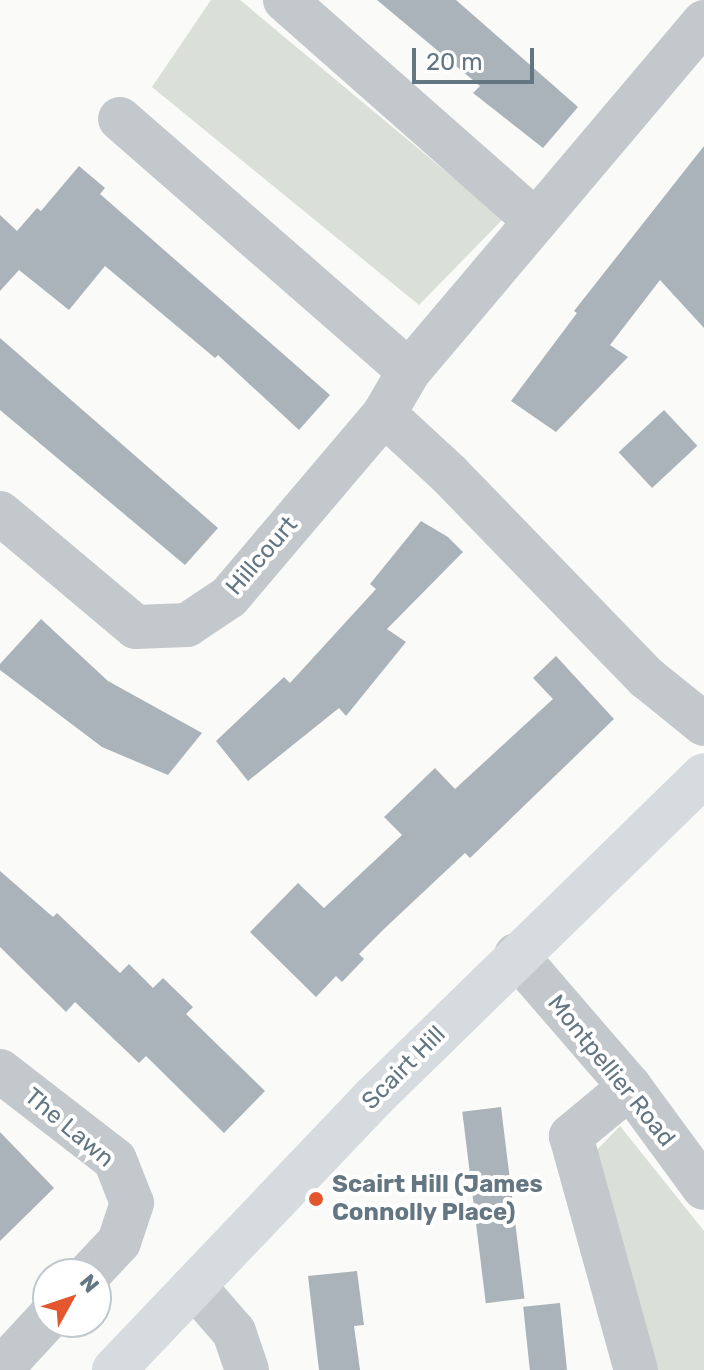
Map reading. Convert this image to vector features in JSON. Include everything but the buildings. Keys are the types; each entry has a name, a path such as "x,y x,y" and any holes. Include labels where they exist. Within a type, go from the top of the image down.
{"street":[{"path":"285,0 536,221"},
{"name":"Hillcourt","path":"0,513 136,627 187,625 229,597 384,414 409,371 704,22"},
{"path":"120,119 409,371"},
{"path":"384,414 450,475 647,678 704,724"},
{"name":"Scairt Hill","path":"114,1370 516,955 704,775"},
{"name":"Montpellier Road","path":"516,955 630,1087 704,1188"},
{"name":"The Lawn","path":"0,1071 115,1160 132,1203 119,1242 104,1258"},
{"path":"630,1087 571,1136 636,1370"},
{"path":"194,1286 234,1332 247,1370"},
{"path":"0,1370 32,1335"}],"shaded area":[{"path":"211,0 240,0 503,219 419,305 152,87"},
{"path":"620,1126 704,1231 704,1370 653,1370 591,1156"}],"place":[{"name":"Scairt Hill (James Connolly Place)","path":"316,1199"}]}
